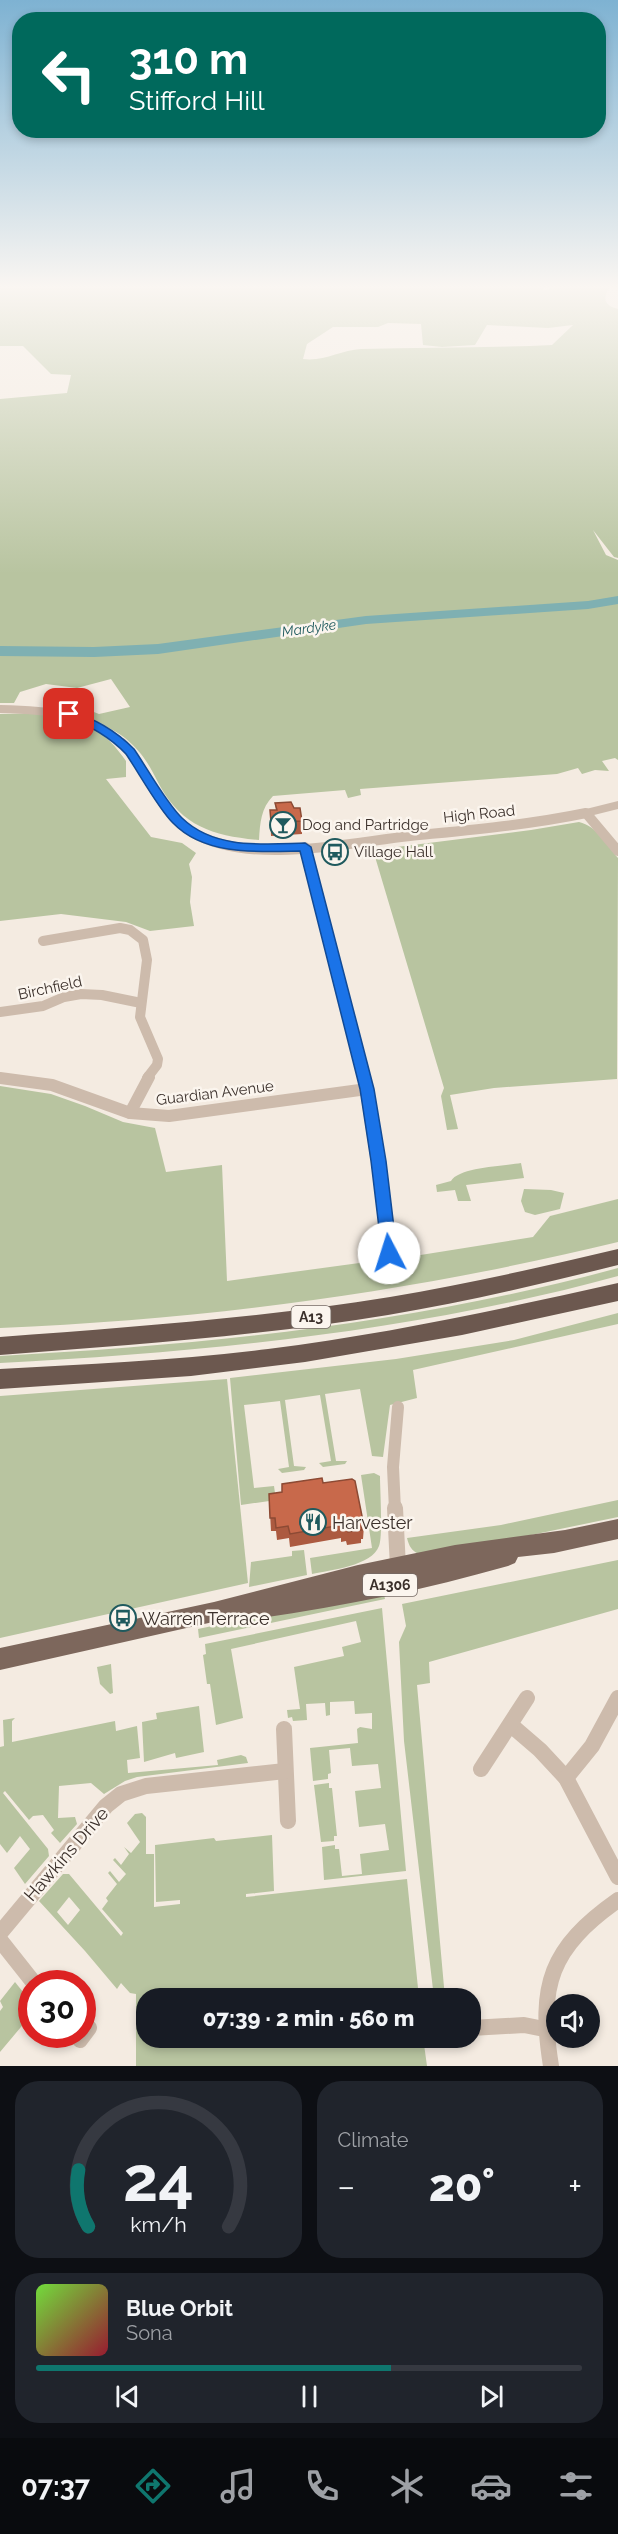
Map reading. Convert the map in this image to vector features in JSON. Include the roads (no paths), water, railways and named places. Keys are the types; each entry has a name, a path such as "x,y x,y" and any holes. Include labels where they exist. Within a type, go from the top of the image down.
{"highway":[{"name":"A13","path":"0,1346 149,1335 297,1319 443,1296 618,1257"},
{"name":"A13","path":"0,1379 151,1371 303,1353 452,1330 618,1292"}],"main road":[{"name":"A1306","path":"0,1659 214,1613 308,1587 455,1555 564,1540 618,1529"},
{"name":"A1306","path":"214,1613 309,1601 400,1583 458,1570 564,1540"}],"street":[{"name":"High Road","path":"0,709 69,714 90,721 110,733 130,752 177,820 197,835 230,846 305,847 521,825 618,805"},
{"path":"586,813 618,851"},
{"path":"305,847 367,1089 392,1246"},
{"path":"43,942 120,928 138,935 147,948 140,1017 144,1031 158,1059 157,1065 142,1086 130,1113"},
{"name":"Birchfield","path":"0,1012 43,1006 64,997 81,994 102,995 141,1003"},
{"name":"Guardian Avenue","path":"0,1078 52,1085 130,1113 169,1116 367,1089"},
{"path":"398,1407 393,1467 398,1567"},
{"path":"481,1769 527,1698"},
{"path":"566,1778 592,1746 618,1698"},
{"path":"511,1725 540,1750 566,1778 618,1877"},
{"path":"284,1728 288,1821"},
{"name":"Hawkins Drive","path":"0,1933 106,1806 121,1794 146,1786 285,1771"},
{"path":"551,2066 544,2029 550,1980 561,1952 585,1924 618,1900"},
{"path":"0,1940 24,1970"},
{"path":"481,2027 524,2025 544,2029"}],"waterway":[{"name":"Mardyke","path":"0,651 94,652 158,649 366,620 588,605 618,600"}],"place":[{"name":"Dog and Partridge","path":"283,825"},
{"name":"Village Hall","path":"335,852"},
{"name":"Harvester","path":"313,1522"},
{"name":"Warren Terrace","path":"123,1618"}]}
